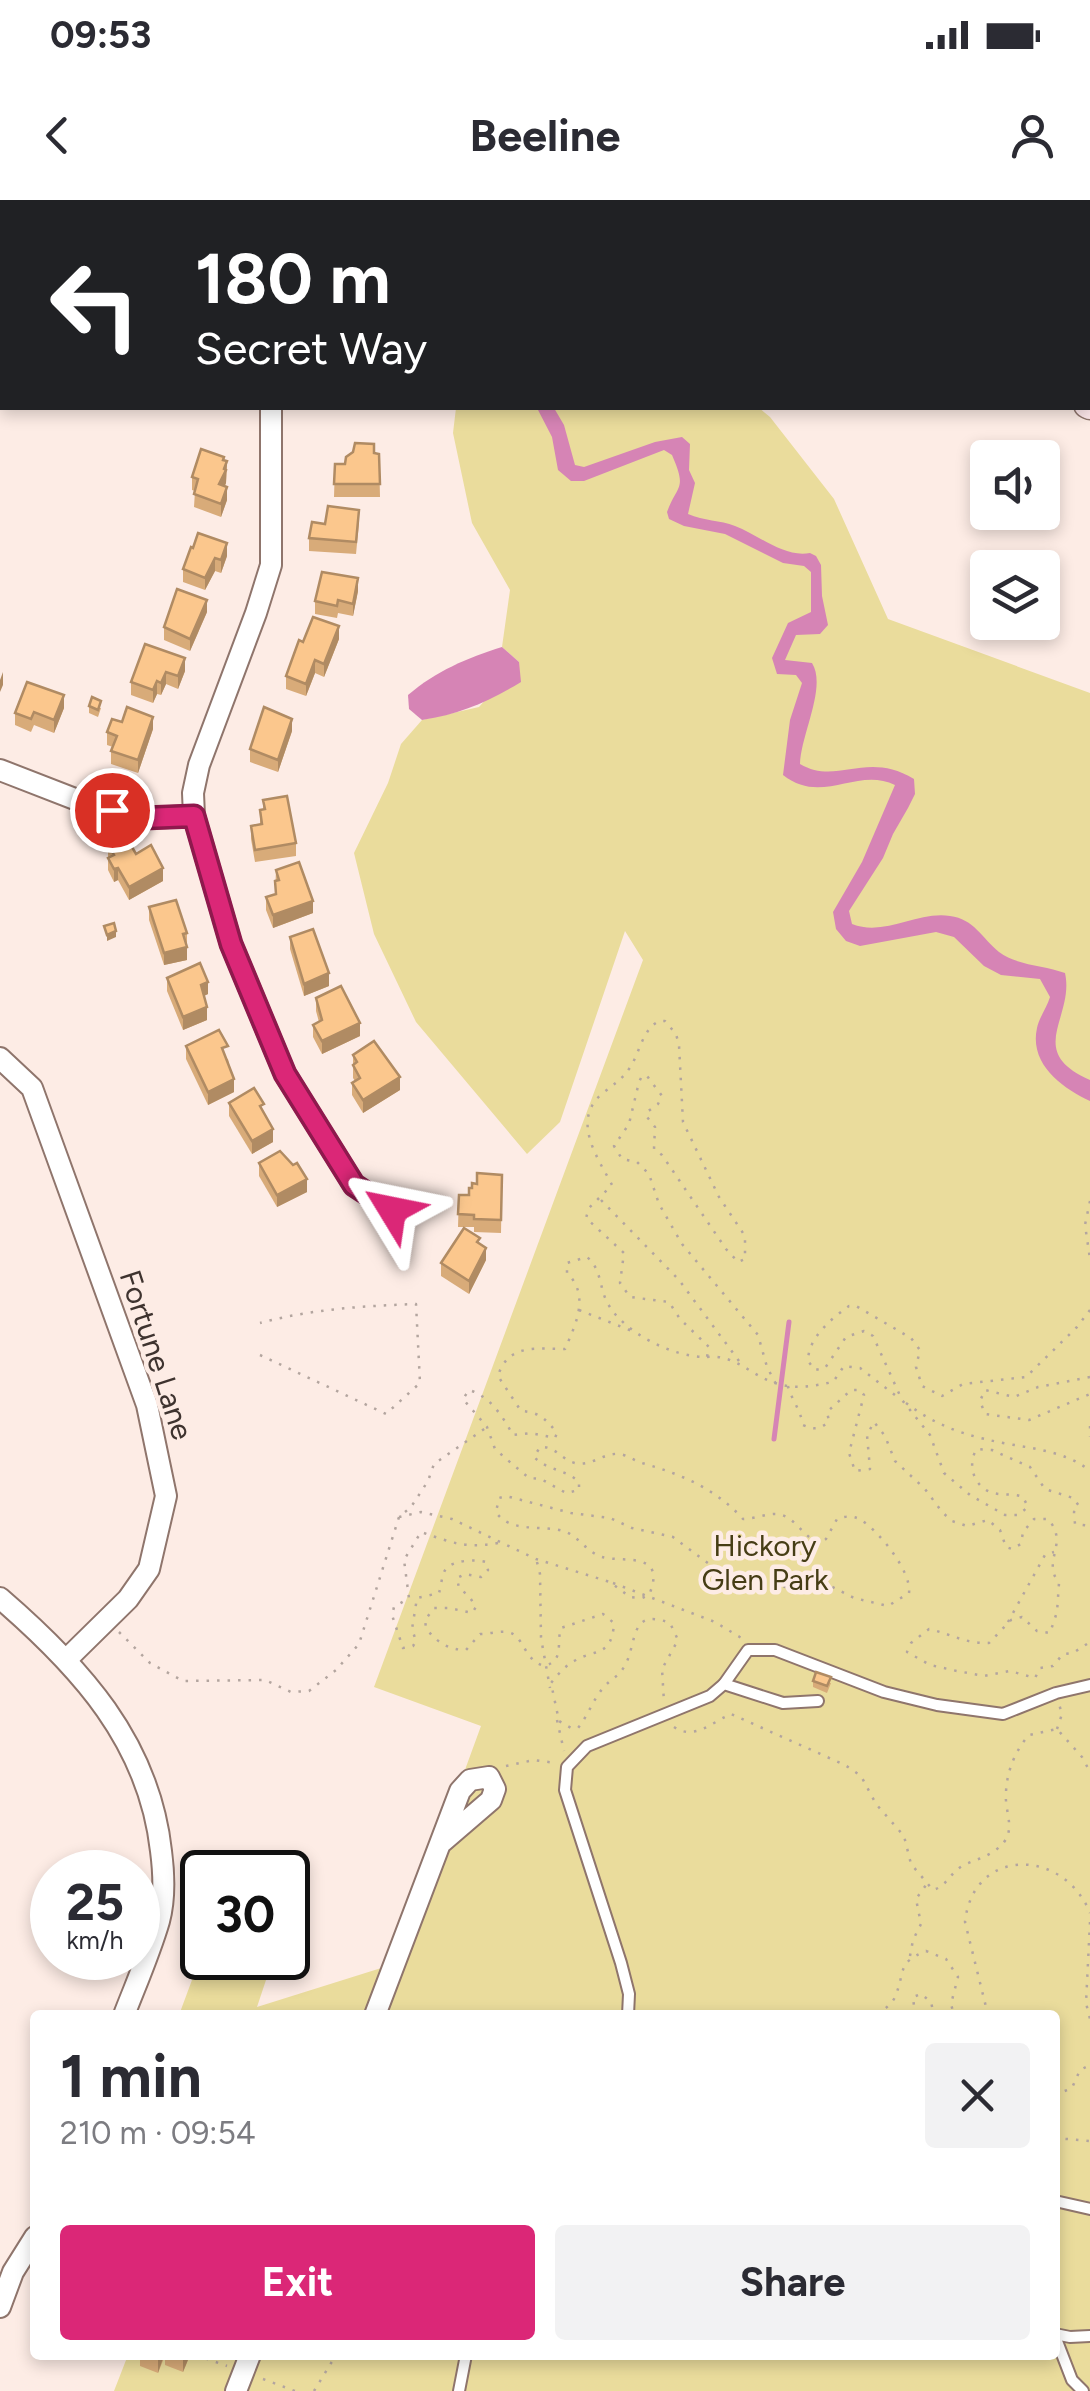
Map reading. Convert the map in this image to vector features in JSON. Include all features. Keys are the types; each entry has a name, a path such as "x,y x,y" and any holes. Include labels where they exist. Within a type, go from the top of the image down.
{"street":[{"path":"271,410 271,565 199,765 193,794 194,816 231,944 285,1074 354,1185 392,1210"},
{"path":"0,770 80,801 144,818 194,816"},
{"name":"Fortune Lane","path":"0,1058 32,1088 146,1405 166,1496 150,1569 67,1659"},
{"path":"0,1598 67,1659 108,1710 136,1759 156,1810 163,1864 159,1919 126,2010"},
{"path":"376,2010 441,1843 491,1800 495,1790 490,1777"},
{"path":"0,2307 13,2272 30,2246"},
{"path":"236,2391 248,2360"}],"lane":[{"path":"628,2010 629,1994 621,1963 565,1790 567,1767 587,1746 710,1696 724,1684 748,1650 775,1650 884,1692 937,1705 1003,1714 1090,1684"},
{"path":"724,1684 783,1703 818,1702"},
{"path":"1060,2202 1090,2210"},
{"path":"1060,2336 1090,2336"},
{"path":"1060,2348 1072,2380 1083,2391"},
{"path":"460,2391 465,2360"}],"path":[{"path":"707,1358 709,1348 669,1302 630,1296 620,1283 624,1253 586,1218 589,1208 612,1185 589,1144 592,1106 626,1074 653,1023 665,1021 676,1034 679,1046 683,1122 718,1196 746,1236 745,1258 738,1262 726,1249 654,1149 655,1126 647,1112 662,1096 647,1076 639,1082 629,1124 616,1142 615,1153 637,1162 648,1174 659,1204 682,1244 758,1334 776,1384"},
{"path":"600,1199 679,1280 741,1364"},
{"path":"1090,1202 1085,1225 1090,1259"},
{"path":"638,1334 616,1318 605,1298 596,1265 587,1257 568,1263 567,1273 580,1293 578,1318 565,1349 511,1354 498,1376 521,1410 544,1417 558,1433 555,1438 532,1433 513,1436 505,1416 476,1391 469,1390 463,1399 487,1427 495,1448 529,1478 541,1479 566,1493 579,1490 579,1482 568,1473 554,1472 538,1461 534,1456 540,1447 556,1450 573,1463 590,1464 619,1454 666,1468 723,1496 743,1519 774,1513 790,1519 813,1542 826,1539 837,1519 849,1516 871,1529 894,1554 910,1584 909,1594 888,1606 854,1598 817,1579 792,1588 729,1580 673,1538 600,1516 571,1513 506,1496 499,1498 496,1512 509,1524 566,1531 588,1550 605,1558 640,1561 654,1576 649,1595"},
{"path":"260,1324 351,1306 416,1304 420,1383 386,1414 260,1355"},
{"path":"1090,1310 1026,1376 962,1384 942,1396 930,1392 918,1377 920,1350 911,1338 856,1306 849,1306 808,1351 808,1362 815,1370 826,1368 846,1337 864,1331 874,1336 902,1400 930,1434 944,1472 970,1496 1005,1515 1018,1515 1028,1507 1024,1498 991,1492 980,1485 972,1469 972,1457 977,1449 992,1450 1030,1467 1045,1490 1073,1498 1079,1506 1074,1512 1075,1524 1090,1526"},
{"path":"578,1310 692,1358 722,1356 776,1384 810,1387 833,1382 844,1366 860,1368 936,1424 986,1440 1062,1456 1090,1471"},
{"path":"1090,1377 1014,1396 985,1390 980,1401 985,1414 1029,1420 1090,1394"},
{"path":"788,1386 788,1394 800,1407 803,1426 812,1429 829,1422 827,1412 851,1390 860,1390 864,1396 849,1454 855,1471 870,1469 867,1435 874,1422 895,1462 926,1489 952,1521 967,1526 988,1520 1000,1530 1006,1547 1016,1549 1034,1519 1048,1519 1059,1539 1053,1574 1060,1583 1058,1612 1050,1633 1037,1632 1022,1618 1006,1625"},
{"path":"1090,1426 1090,1437"},
{"path":"107,1620 150,1664 182,1681 265,1680 290,1692 310,1691 360,1644 399,1517 411,1507 434,1464 487,1427"},
{"path":"399,1517 422,1512 452,1519 536,1559 649,1595 715,1622 755,1650"},
{"path":"499,1543 470,1546 437,1540 421,1532 404,1560 409,1598 394,1607 392,1616 401,1641 404,1648 416,1641 412,1629 416,1598 439,1593 444,1570 449,1566 478,1560 486,1562 488,1570 482,1577 465,1574 457,1578 458,1588 476,1607 472,1613 434,1608 426,1628 454,1650 466,1650 480,1634 514,1634 528,1657 544,1666"},
{"path":"1055,1551 1044,1555 1006,1625 988,1643 970,1644 929,1629 911,1643 907,1652 930,1665 984,1676 1010,1671 1035,1678 1040,1668 1090,1642"},
{"path":"536,1559 544,1666 559,1721 578,1728 607,1683 628,1662 642,1622 658,1618 670,1623 678,1640 662,1669 665,1714 672,1725 682,1732 700,1732 731,1714 845,1765 861,1776 876,1804 904,1836 911,1864 933,1890 944,1887 962,1866 999,1848 1009,1836 1011,1820 1005,1797 1015,1755 1034,1732 1057,1729"},
{"path":"610,1582 630,1597 649,1595"},
{"path":"544,1666 558,1658 560,1628 603,1614 614,1623 613,1634 597,1656 574,1661 550,1686 567,1767"},
{"path":"1056,1662 1062,1714 1057,1729"},
{"path":"1057,1729 1090,1772"},
{"path":"490,1777 511,1763 534,1760 550,1760 567,1767"},
{"path":"987,2010 965,1922 967,1908 982,1884 1010,1864 1030,1862 1056,1873 1084,1896 1090,1913"},
{"path":"910,1958 912,1940 921,1924 916,1899 926,1884"},
{"path":"1090,1922 1086,2003 1090,2018"},
{"path":"883,2010 895,1998 903,1965 926,1951 938,1954 958,1977 953,2010"},
{"path":"914,2010 913,1997 921,1994 931,2002 933,2010"},
{"path":"1060,2093 1072,2088 1080,2070 1090,2065"},
{"path":"1060,2139 1090,2142"},
{"path":"314,2391 333,2360"}],"green space":[{"name":"Hickory Glen Park","path":"456,410 761,410 834,499 888,619 1090,693 1090,2391 114,2391 126,2360 1060,2360 1060,2010 181,2010 192,1980 266,1980 257,2007 394,1964 481,1726 374,1687 643,960 625,931 560,1122 527,1154 416,1022 374,934 354,853 388,783 401,744 422,720 479,707 519,662 502,647 510,590 472,523 453,433"}],"shaded area":[{"path":"538,410 555,410 564,425 575,465 584,467 655,442 682,437 690,444 689,470 695,483 688,514 735,526 791,552 816,556 821,565 828,625 820,634 796,635 785,660 812,663 816,673 815,698 800,764 827,772 881,768 914,779 915,794 883,858 849,911 852,924 876,928 937,915 950,916 972,925 1006,957 1065,973 1056,1045 1070,1069 1090,1080 1090,1101 1059,1082 1038,1053 1037,1028 1050,997 1040,979 1001,975 984,966 954,937 936,932 860,946 846,941 836,929 833,912 862,862 895,785 867,780 812,787 783,775 790,720 802,683 796,675 777,674 772,658 788,623 811,612 811,572 804,566 783,563 725,534 669,519 667,512 680,481 672,455 664,450 584,481 571,481 558,470 552,437"},
{"path":"502,647 519,662 521,682 449,714 422,720 409,709 408,695 430,679"}],"building":[{"path":"355,443 374,444 374,453 379,454 380,484 334,484 335,464 345,464"},
{"path":"201,449 227,461 219,484 227,487 221,504 194,494 198,479 192,477"},
{"path":"328,506 359,510 356,542 309,538 312,522 325,524"},
{"path":"198,533 227,543 221,560 215,558 205,578 183,569"},
{"path":"322,572 358,578 353,604 338,600 337,606 315,601"},
{"path":"177,589 207,600 190,639 164,627"},
{"path":"313,617 339,626 324,664 315,660 306,684 286,676 299,640 303,642"},
{"path":"145,644 185,658 178,676 166,672 153,690 131,682"},
{"path":"27,682 64,695 54,720 34,712 31,719 15,713"},
{"path":"92,697 101,701 98,710 89,706"},
{"path":"127,707 153,717 138,760 111,751 117,736 107,732 112,719 122,722"},
{"path":"264,707 292,719 278,760 250,749"},
{"path":"287,796 296,843 255,850 251,826 262,824 263,800"},
{"path":"125,835 136,854 151,845 163,868 129,887 108,858 114,855 108,844"},
{"path":"299,862 313,901 273,915 266,897 276,894 276,870"},
{"path":"176,900 187,933 183,934 187,947 164,953 149,907"},
{"path":"114,923 116,931 107,935 104,926"},
{"path":"313,929 329,973 304,984 290,937"},
{"path":"200,963 208,982 201,985 207,1007 183,1017 167,978"},
{"path":"341,986 360,1023 322,1041 313,1025 322,1020 316,998"},
{"path":"219,1030 228,1046 222,1048 234,1079 208,1092 186,1046"},
{"path":"374,1041 400,1077 363,1100 352,1083 360,1078 353,1055"},
{"path":"254,1088 273,1129 252,1141 229,1103"},
{"path":"280,1151 293,1165 297,1163 307,1179 277,1195 259,1163"},
{"path":"477,1173 502,1175 501,1220 458,1214 459,1195 469,1195 472,1183 477,1184"},
{"path":"464,1228 480,1238 477,1242 486,1248 469,1281 441,1263"},
{"path":"816,1672 831,1677 827,1686 813,1681"}],"waterway":[{"path":"774,1439 789,1322"}],"route":[{"path":"112,810 144,818 194,816 231,944 285,1074 354,1185 392,1210"}]}
